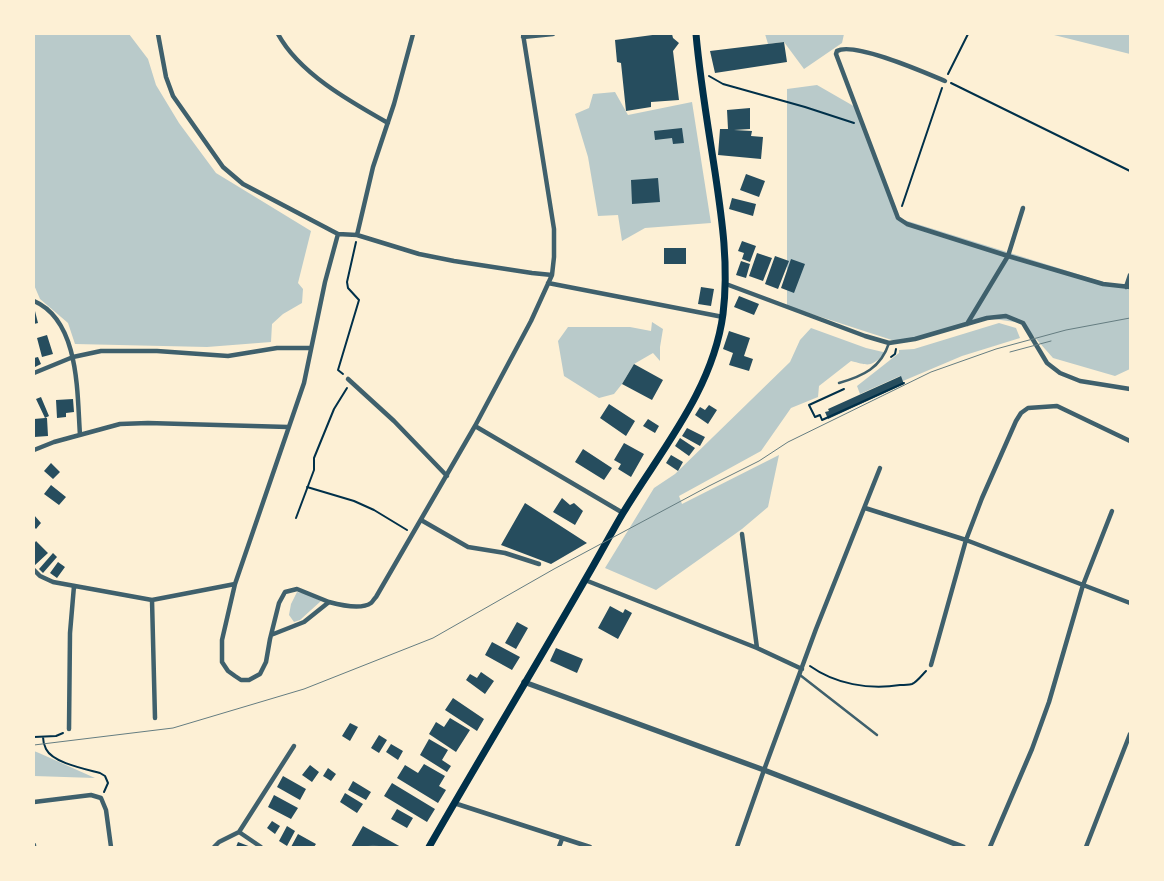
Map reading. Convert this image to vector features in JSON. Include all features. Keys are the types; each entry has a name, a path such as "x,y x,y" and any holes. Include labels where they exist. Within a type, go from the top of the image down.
{"main road":[{"path":"429,847 623,513 699,392 708,371 723,317 726,284 724,234 699,69 696,34"}],"street":[{"path":"158,34 166,77 173,96 223,167 242,184 338,234 357,235 419,254 454,261 532,273 552,274"},
{"path":"278,34 300,63 350,102 388,122"},
{"path":"357,235 373,167 413,34"},
{"path":"338,234 325,282 304,383 235,584 222,640 222,662 228,671 242,680 248,680 260,674 266,662 279,603 285,592 297,590 337,604 356,606 370,603 376,597 475,426 531,320 552,274 554,257 552,221 523,36 553,34"},
{"path":"945,80 880,56 846,48 841,48 838,51 837,57 898,218 907,224 1103,284 1128,287 1130,275"},
{"path":"967,324 1008,256 1023,208"},
{"path":"548,284 723,317"},
{"path":"726,284 865,336 889,343 915,339 998,316 1013,318 1023,324 1038,351 1048,363 1060,372 1080,382 1130,389"},
{"path":"34,301 52,314 62,328 73,357 80,436"},
{"path":"34,373 73,357 101,351 228,356 277,348 311,348"},
{"path":"350,381 394,421 446,476"},
{"path":"931,665 966,540 982,498 1021,413 1028,408 1057,406 1130,442"},
{"path":"34,450 54,442 120,424 288,427"},
{"path":"475,426 623,513"},
{"path":"737,847 804,662 880,468"},
{"path":"865,508 966,540 1130,603"},
{"path":"990,847 1025,766 1049,702 1083,585 1112,511"},
{"path":"421,520 468,547 505,553 539,564"},
{"path":"742,534 757,648"},
{"path":"34,570 40,576 53,582 152,600 235,584"},
{"path":"585,580 757,648 802,669"},
{"path":"69,729 70,633 74,586"},
{"path":"152,600 155,718"},
{"path":"271,635 304,622 330,602"},
{"path":"524,682 764,770 963,847"},
{"path":"1086,847 1130,734"},
{"path":"214,847 219,842 239,832 294,746"},
{"path":"34,802 91,795 101,798 106,810 111,847"},
{"path":"454,803 590,847"},
{"path":"239,832 261,847"},
{"path":"559,847 562,838"}],"lane":[{"path":"839,383 870,370 884,357 889,343"},
{"path":"800,674 877,735"},
{"path":"369,847 378,847"}],"path":[{"path":"898,218 945,80 968,34"},
{"path":"699,69 722,84 805,107 863,126"},
{"path":"945,80 1130,171"},
{"path":"296,518 314,470 314,458 323,435 334,409 350,381 338,370 359,300 348,288 347,282 357,235"},
{"path":"812,403 809,405 815,417 820,415 822,420 904,382"},
{"path":"307,487 354,501 414,533"},
{"path":"804,662 821,674 841,682 889,687 912,684 931,665"},
{"path":"34,737 56,736 69,729"},
{"path":"43,737 46,749 51,755 105,776 108,783 101,798"}],"shaded area":[{"path":"34,34 129,34 148,59 156,85 179,123 216,173 311,231 298,283 303,289 302,303 283,314 272,324 271,342 207,347 75,344 68,323 40,299 34,285"},
{"path":"765,34 844,34 842,43 804,69 784,42 768,44"},
{"path":"1050,34 1130,34 1130,54"},
{"path":"817,85 857,108 898,218 1116,286 1130,285 1130,369 1115,376 1053,358 1022,323 987,318 898,342 787,306 787,89"},
{"path":"615,92 628,115 692,102 711,223 645,228 622,241 618,215 598,216 588,157 575,114 589,108 593,94"},
{"path":"652,322 663,329 660,361 653,353 634,364 614,394 599,398 564,376 558,341 568,327 630,327 651,331"},
{"path":"999,323 1016,328 1020,338 962,356 903,381 900,376 860,394 857,386 899,353 899,350 914,349"},
{"path":"811,328 866,348 883,352 883,355 872,364 861,364 851,361 819,386 818,397 791,408 761,451 679,496 682,504 779,455 768,507 742,529 656,590 605,568 654,488 675,474 790,362 800,340"},
{"path":"297,592 307,594 321,601 300,620 294,622 289,615 291,604"},
{"path":"34,751 39,753 95,778 34,776"}],"building":[{"path":"672,34 673,38 679,43 673,51 679,100 651,102 651,107 626,111 621,63 617,62 615,40"},
{"path":"784,42 787,62 715,73 710,51"},
{"path":"750,108 750,129 734,130 752,131 751,136 763,137 761,159 718,155 720,129 728,129 727,110"},
{"path":"682,128 684,143 673,144 672,138 655,140 654,131"},
{"path":"746,174 765,181 759,197 740,190"},
{"path":"658,178 660,202 632,204 631,180"},
{"path":"732,198 756,204 753,216 729,209"},
{"path":"742,241 756,246 750,262 742,259 744,253 738,251"},
{"path":"664,248 686,248 686,264 664,264"},
{"path":"757,253 772,258 763,281 749,276"},
{"path":"775,256 789,261 778,289 765,284"},
{"path":"791,259 805,264 794,293 781,288"},
{"path":"741,261 750,264 746,278 736,275"},
{"path":"701,287 714,289 711,306 698,304"},
{"path":"739,296 759,304 754,315 734,307"},
{"path":"34,307 38,323 34,324"},
{"path":"729,331 750,338 744,356 753,359 749,371 729,365 733,353 723,349"},
{"path":"47,335 53,354 42,357 37,338"},
{"path":"38,357 41,364 35,367 34,358"},
{"path":"634,364 663,380 652,400 622,384"},
{"path":"901,376 904,384 828,419 825,412 829,411 828,409"},
{"path":"41,397 49,416 45,418 36,399"},
{"path":"73,399 74,412 66,413 66,417 57,418 56,400"},
{"path":"609,404 635,421 626,436 600,418"},
{"path":"709,405 717,410 708,424 695,415 700,407 705,410"},
{"path":"47,418 48,436 34,437 34,419"},
{"path":"648,419 659,426 655,433 643,426"},
{"path":"687,428 705,437 700,446 682,436"},
{"path":"680,438 695,448 689,456 675,446"},
{"path":"624,443 644,454 631,477 618,469 621,464 614,460"},
{"path":"583,449 612,468 604,480 575,462"},
{"path":"671,455 683,462 678,471 666,463"},
{"path":"51,463 60,472 53,479 44,471"},
{"path":"51,485 66,497 59,505 44,494"},
{"path":"562,498 570,505 574,503 583,511 575,525 553,512"},
{"path":"525,503 587,543 551,564 501,545"},
{"path":"34,515 41,523 36,529 34,527"},
{"path":"36,541 48,553 34,566 34,544"},
{"path":"53,553 57,557 43,573 39,569"},
{"path":"58,562 65,567 57,578 50,573"},
{"path":"610,606 623,613 625,609 632,613 618,639 598,628"},
{"path":"517,622 528,628 516,649 505,643"},
{"path":"492,642 520,657 512,670 485,655"},
{"path":"556,648 583,659 577,673 550,661"},
{"path":"481,672 494,681 485,694 466,680 470,674 477,678"},
{"path":"453,698 484,719 477,731 445,710"},
{"path":"450,718 470,730 456,752 429,734 436,722 444,727"},
{"path":"350,723 358,727 350,741 342,736"},
{"path":"379,735 387,740 379,753 371,748"},
{"path":"429,739 448,750 442,760 451,766 447,772 420,755"},
{"path":"391,744 403,751 398,760 386,752"},
{"path":"424,764 445,776 439,786 446,790 438,803 397,778 405,765 418,773"},
{"path":"310,765 319,772 312,782 302,775"},
{"path":"328,768 336,774 331,781 323,776"},
{"path":"283,776 306,789 300,800 277,787"},
{"path":"353,781 371,792 366,800 348,790"},
{"path":"392,783 435,809 427,822 384,796"},
{"path":"345,793 363,804 357,813 340,802"},
{"path":"274,795 298,808 291,819 268,807"},
{"path":"397,809 413,818 407,828 391,819"},
{"path":"272,821 280,826 275,834 267,828"},
{"path":"287,826 295,831 287,846 279,841"},
{"path":"363,826 401,847 351,847"},
{"path":"298,834 316,844 314,847 291,847"},
{"path":"238,842 251,847 236,847"}],"tram line":[{"path":"34,745 173,728 304,689 433,638 554,569 759,461 788,442 931,372 996,349 1066,330 1130,318"},
{"path":"1010,352 1051,341"}]}
